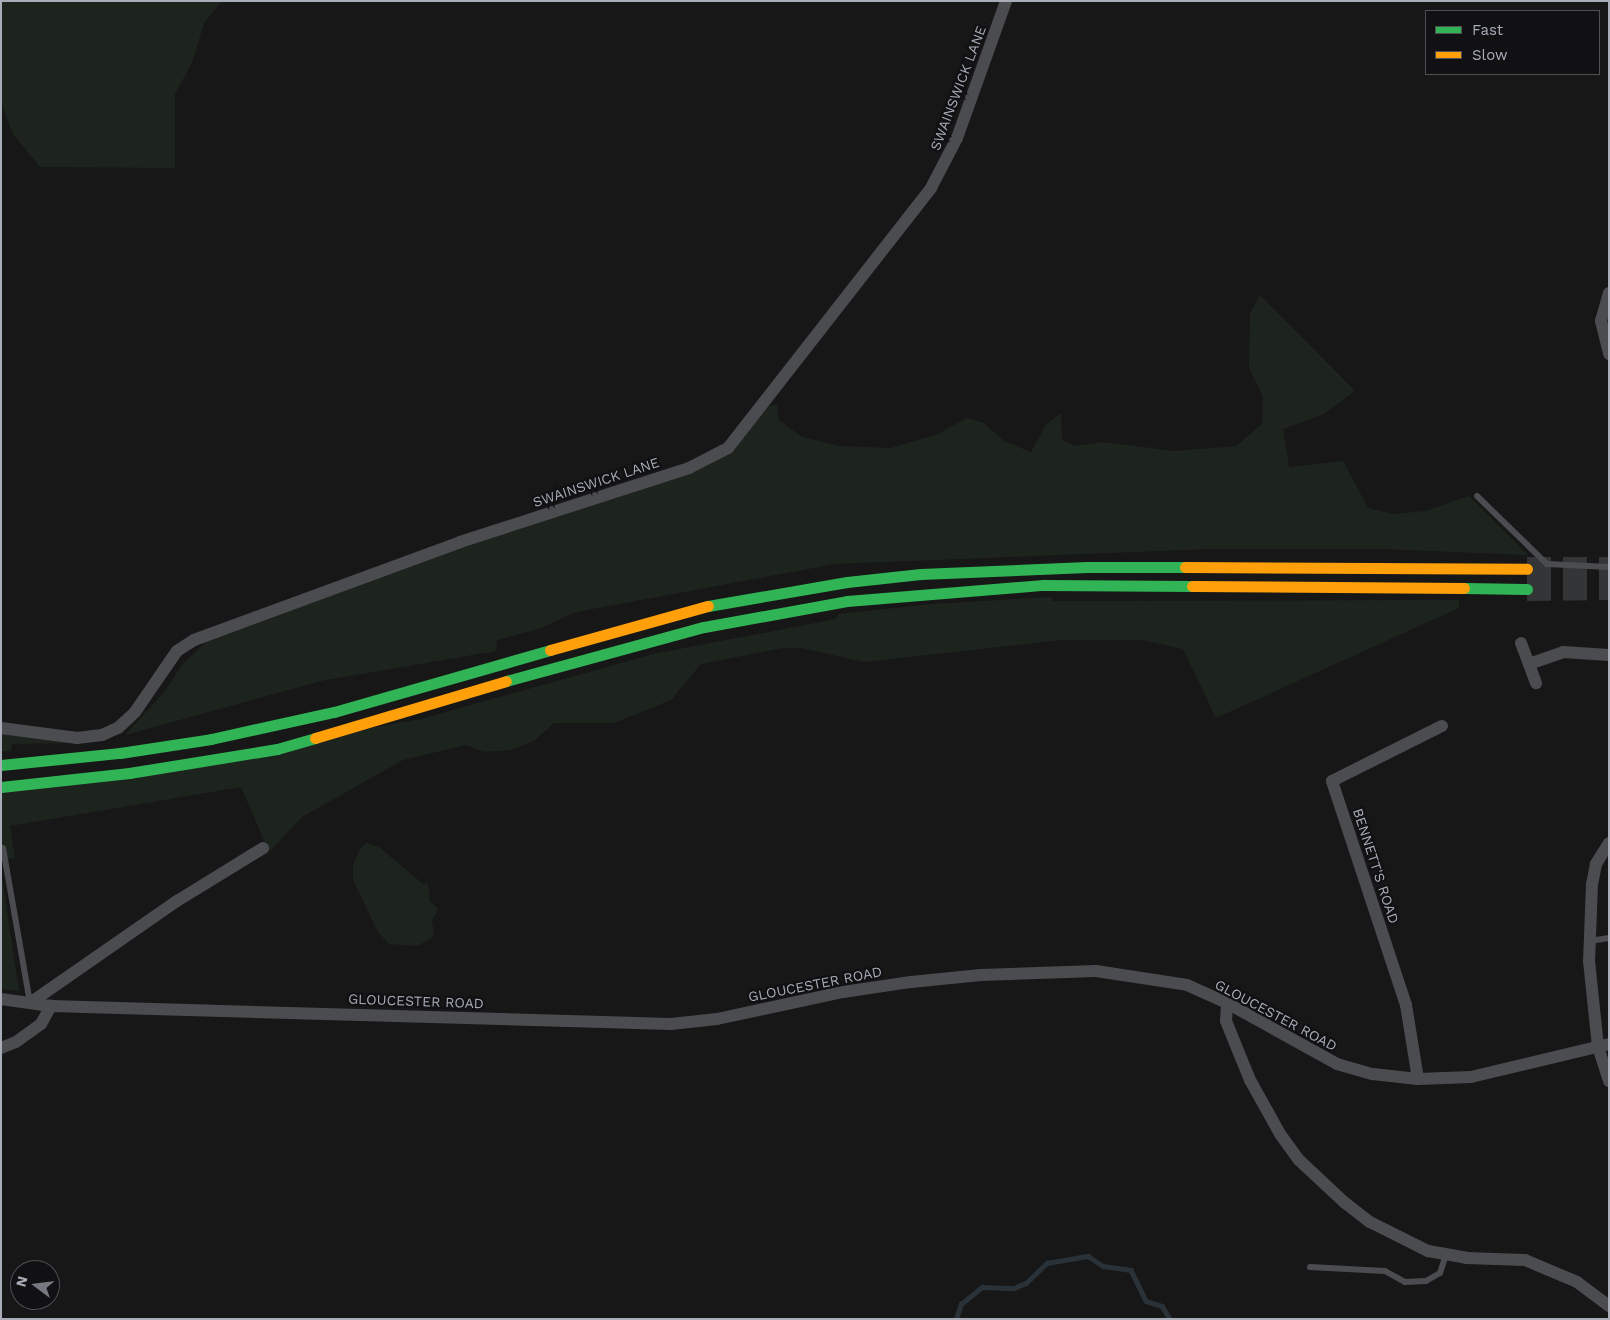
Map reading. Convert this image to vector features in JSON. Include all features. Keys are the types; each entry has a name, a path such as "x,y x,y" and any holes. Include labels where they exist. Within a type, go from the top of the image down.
{"highway":[{"path":"1,765 138,750 305,718 699,607 847,582 921,574 1086,567 1527,569"},
{"path":"1,787 129,773 277,749 629,646 704,627 847,601 1043,585 1527,589"}],"street":[{"name":"SWAINSWICK LANE","path":"1,728 76,738 102,735 118,728 135,712 177,651 194,640 460,542 689,468 728,448 931,188 958,138 1006,1"},
{"path":"1609,293 1601,321 1609,354"},
{"path":"1521,643 1536,683"},
{"path":"1529,664 1563,652 1609,655"},
{"name":"BENNETT'S ROAD","path":"1418,1079 1406,1005 1332,781 1442,726"},
{"path":"1609,843 1596,864 1592,884 1590,941 1609,1081"},
{"path":"30,1003 176,901 263,848"},
{"name":"GLOUCESTER ROAD","path":"1,999 51,1006 671,1024 716,1019 843,992 911,982 981,975 1096,972 1187,985 1227,1003 1337,1064 1373,1074 1418,1079 1471,1078 1604,1046"},
{"path":"1227,1003 1226,1021 1250,1080 1280,1134 1299,1160 1370,1222 1428,1251 1525,1260 1577,1282 1609,1306"},
{"path":"1,1048 16,1042 41,1024 51,1006"}],"lane":[{"path":"1477,496 1547,564 1609,567"},
{"path":"3,848 30,1003"},
{"path":"1590,941 1609,938"},
{"path":"1310,1268 1385,1272 1405,1282 1426,1281 1435,1279 1440,1273 1446,1254"}],"shaded area":[{"path":"1,1 222,1 204,23 192,63 175,94 175,168 40,167 13,134 1,102"},
{"path":"1260,295 1355,391 1324,414 1283,429 1289,467 1343,461 1368,508 1393,514 1425,511 1469,496 1528,555 1382,549 1210,549 835,564 576,612 539,629 497,640 496,651 321,681 125,735 164,692 182,665 207,641 367,578 690,474 766,406 777,405 779,420 802,437 839,446 891,448 938,434 967,418 984,423 1004,441 1031,452 1046,425 1061,413 1062,440 1076,446 1103,442 1175,451 1236,446 1262,424 1263,397 1249,368 1250,314"},
{"path":"1052,597 1052,601 1459,600 1459,608 1216,718 1183,649 1142,640 1062,640 864,662 802,648 783,648 701,664 671,700 614,723 554,723 534,741 511,750 484,752 466,745 403,760 302,817 269,852 241,787 10,826 15,858 1,860 1,793 421,719 653,654 836,619 838,614 932,604"},
{"path":"1,732 68,743 12,744 11,751 1,751"},
{"path":"366,843 379,847 423,884 428,883 430,901 438,909 432,920 434,936 418,946 389,944 378,932 353,880 353,865 360,849"},
{"path":"1,870 19,991 1,989"}],"waterway":[{"path":"956,1319 961,1304 982,1287 1014,1288 1026,1283 1047,1263 1088,1256 1103,1266 1131,1270 1146,1301 1162,1306 1170,1319"}],"tunnel":[{"path":"1527,569 1609,569"},
{"path":"1527,589 1609,588"}],"traffic: fast":[{"path":"708,606 847,582 921,574 1087,567 1185,567"},
{"path":"506,681 704,627 847,601 1043,585 1192,586"},
{"path":"1464,588 1527,589"},
{"path":"1,765 120,753 211,739 334,712 550,650"},
{"path":"1,787 129,773 277,749 315,738"}],"traffic: slow":[{"path":"1185,567 1527,569"},
{"path":"1192,586 1464,588"},
{"path":"550,650 708,606"},
{"path":"315,738 506,681"}]}
